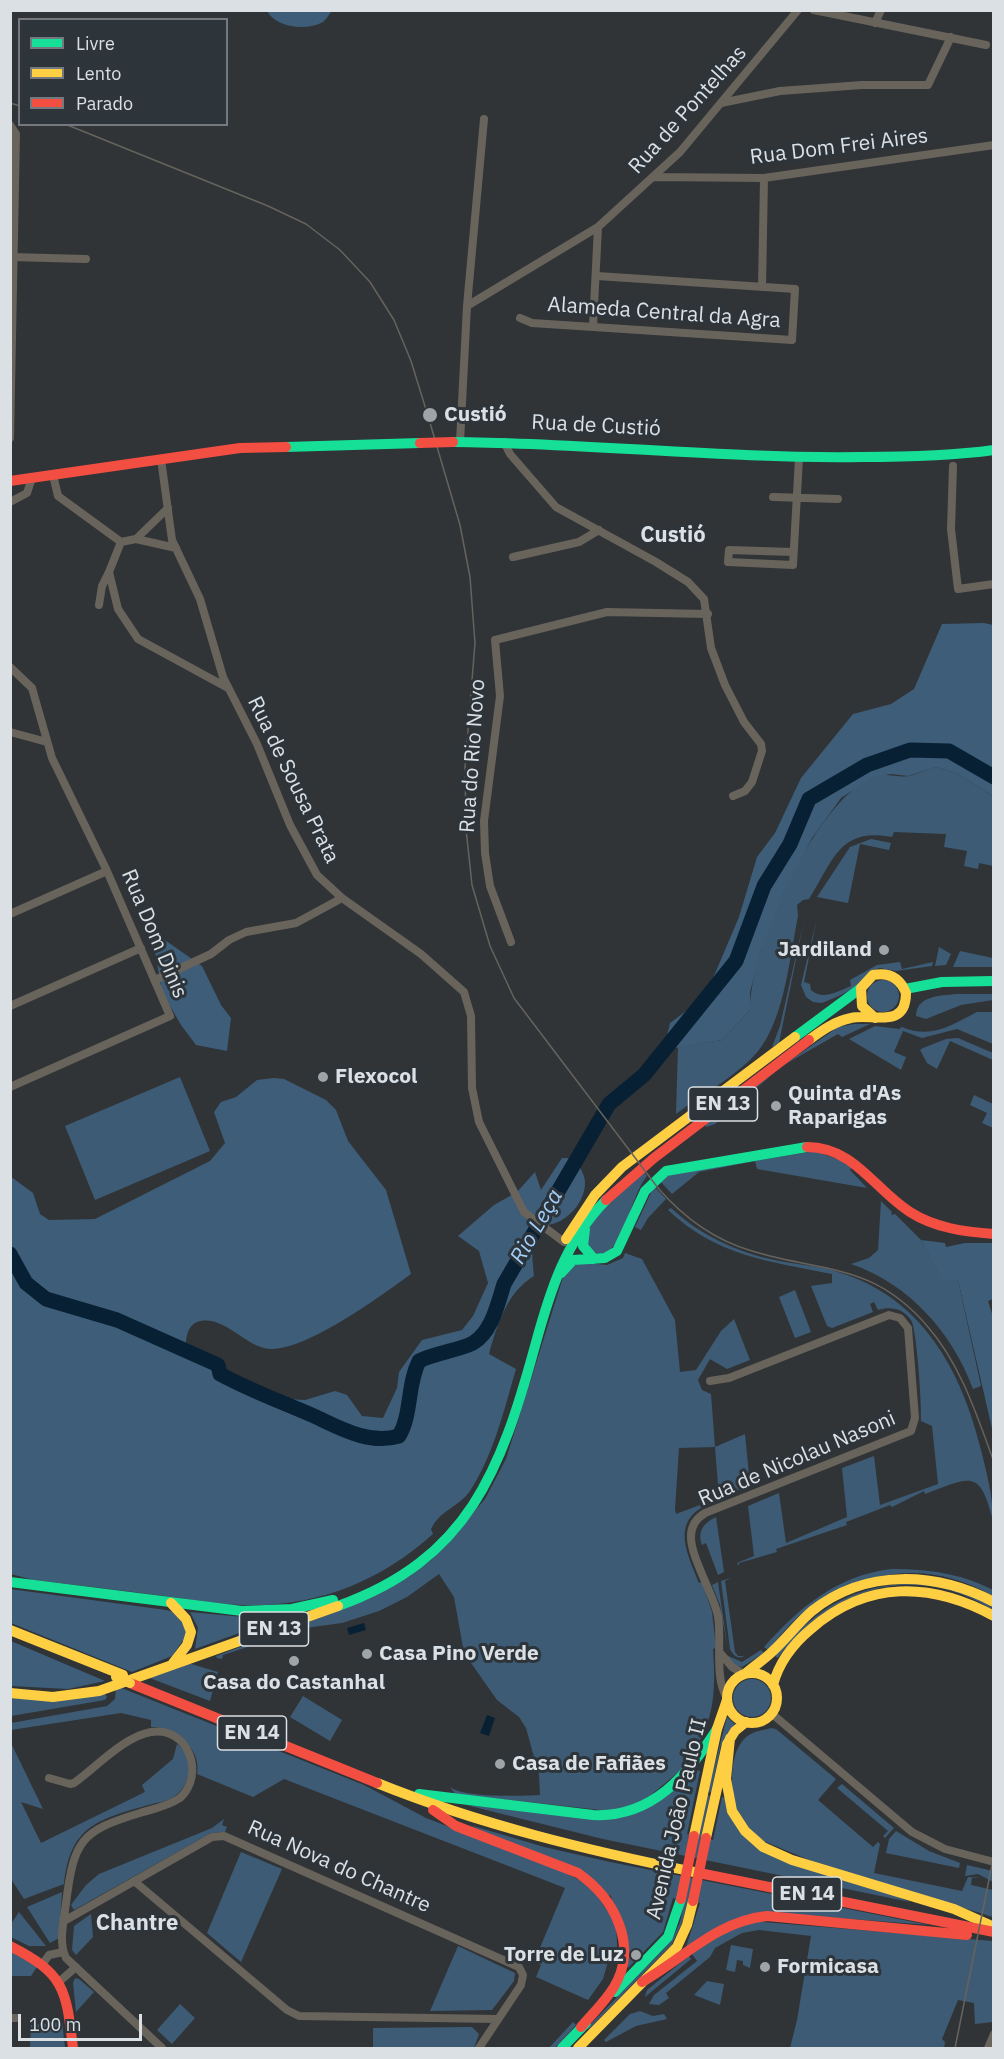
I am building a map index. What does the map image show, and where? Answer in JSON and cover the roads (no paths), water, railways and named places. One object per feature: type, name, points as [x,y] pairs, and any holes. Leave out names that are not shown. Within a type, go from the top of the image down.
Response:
[{"type":"main road","name":"Rua de Custió","points":[[10,481],[264,447],[504,442],[580,444],[799,458],[961,455],[993,450]]},
{"type":"main road","name":"EN 13","points":[[10,1582],[171,1603],[256,1611],[307,1607],[372,1585],[399,1569],[428,1548],[465,1509],[491,1464],[507,1422],[547,1281],[564,1242],[595,1195],[622,1167],[861,988],[870,977],[884,973],[897,978],[905,989],[905,1001],[900,1011],[889,1018],[848,1018],[817,1034],[628,1178],[588,1221],[569,1248],[554,1284],[501,1461],[474,1508],[440,1546],[410,1571],[366,1595],[110,1687],[74,1696],[42,1697],[10,1693]]},
{"type":"main road","points":[[905,989],[949,981],[993,981]]},
{"type":"main road","points":[[861,988],[862,1006],[875,1018]]},
{"type":"main road","points":[[554,1284],[570,1261],[608,1258],[620,1249],[641,1194],[660,1175],[682,1167],[808,1147],[828,1148],[846,1155],[896,1202],[930,1222],[966,1233],[993,1234]]},
{"type":"main road","points":[[588,1221],[580,1240],[582,1246],[594,1259]]},
{"type":"main road","points":[[745,1674],[759,1674],[773,1685],[777,1699],[771,1713],[758,1722],[746,1722],[733,1714],[727,1699],[733,1682],[764,1660],[819,1606],[863,1585],[894,1579],[927,1579],[960,1586],[993,1602]]},
{"type":"main road","points":[[773,1685],[781,1663],[808,1630],[835,1610],[861,1598],[893,1591],[930,1591],[963,1599],[993,1616]]},
{"type":"main road","points":[[171,1603],[188,1618],[192,1635],[190,1644],[173,1664]]},
{"type":"main road","name":"EN 14","points":[[10,1630],[416,1797],[505,1828],[611,1855],[993,1934]]},
{"type":"main road","name":"EN 14","points":[[10,1635],[126,1679]]},
{"type":"main road","name":"Avenida João Paulo II","points":[[562,2049],[668,1937],[681,1899],[717,1728],[727,1699]]},
{"type":"main road","name":"Avenida João Paulo II","points":[[578,2049],[676,1947],[687,1925],[693,1901],[723,1758],[730,1738],[746,1722]]},
{"type":"main road","points":[[416,1797],[578,1813],[614,1815],[628,1813],[656,1798],[680,1778],[702,1754],[717,1728]]},
{"type":"main road","points":[[730,1738],[726,1779],[732,1811],[745,1831],[763,1848],[792,1860],[954,1909],[993,1927]]},
{"type":"main road","points":[[416,1797],[456,1826],[578,1873],[594,1884],[609,1900],[622,1932],[621,1970],[612,1990],[581,2027]]},
{"type":"main road","name":"EN 14","points":[[416,1797],[585,1844],[993,1927]]},
{"type":"main road","points":[[642,1982],[674,1963],[718,1929],[749,1917],[767,1916],[993,1934]]},
{"type":"main road","points":[[10,1946],[44,1962],[60,1981],[67,2002],[73,2049]]},
{"type":"street","name":"Rua de Pontelhas","points":[[467,306],[598,227],[680,152],[798,10]]},
{"type":"street","points":[[813,10],[986,45]]},
{"type":"street","points":[[875,22],[881,10]]},
{"type":"street","points":[[721,103],[780,91],[862,85],[928,85],[951,37]]},
{"type":"street","points":[[456,442],[484,119]]},
{"type":"street","points":[[10,125],[16,134],[10,438]]},
{"type":"street","name":"Rua Dom Frei Aires","points":[[653,177],[764,178],[993,145]]},
{"type":"street","points":[[597,276],[762,287],[764,178]]},
{"type":"street","points":[[593,326],[598,227]]},
{"type":"street","points":[[12,258],[86,259]]},
{"type":"street","name":"Alameda Central da Agra","points":[[520,318],[532,322],[792,340],[795,290],[762,287]]},
{"type":"street","points":[[504,442],[510,454],[555,507],[688,582],[705,599],[711,648],[718,667],[762,751],[752,782],[745,790],[733,796]]},
{"type":"street","points":[[793,552],[729,550],[728,562],[793,565],[799,458]]},
{"type":"street","name":"Rua de Sousa Prata","points":[[161,459],[176,548],[200,599],[229,688],[257,744],[290,825],[317,875],[342,897],[421,954],[464,993],[471,1016],[472,1088],[479,1122],[520,1205],[531,1219],[564,1242]]},
{"type":"street","points":[[953,466],[951,530],[958,590],[993,584]]},
{"type":"street","points":[[53,475],[58,496],[121,542]]},
{"type":"street","points":[[10,502],[27,493],[32,478]]},
{"type":"street","points":[[773,497],[838,499]]},
{"type":"street","points":[[121,542],[136,538],[168,508]]},
{"type":"street","points":[[513,557],[579,542],[598,530]]},
{"type":"street","points":[[136,538],[176,548]]},
{"type":"street","points":[[99,605],[102,586],[121,542]]},
{"type":"street","points":[[109,572],[118,609],[138,639],[229,688]]},
{"type":"street","name":"Rua do Rio Novo","points":[[511,942],[490,886],[486,853],[485,810],[500,696],[495,640],[608,612],[708,614]]},
{"type":"street","name":"Rua Dom Dinis","points":[[10,667],[32,688],[52,758],[107,871],[170,1016],[10,1087]]},
{"type":"street","points":[[10,732],[47,742]]},
{"type":"street","points":[[10,914],[107,871]]},
{"type":"street","points":[[155,980],[211,954],[229,940],[246,932],[296,922],[342,897]]},
{"type":"street","points":[[10,1006],[141,948]]},
{"type":"street","name":"Rua de Nicolau Nasoni","points":[[710,1381],[729,1378],[889,1315],[900,1318],[908,1328],[915,1418],[911,1431],[705,1513],[693,1524],[692,1543],[715,1604],[721,1654],[720,1684],[727,1699]]},
{"type":"street","points":[[721,1654],[732,1667],[745,1674]]},
{"type":"street","points":[[771,1713],[912,1832],[951,1852],[993,1862]]},
{"type":"street","points":[[49,1778],[70,1785],[132,1739],[152,1732],[162,1732],[179,1740],[187,1749],[194,1766],[188,1789],[180,1798],[103,1825],[82,1842],[70,1867],[64,1921],[63,1952],[162,2049]]},
{"type":"street","name":"Rua Nova do Chantre","points":[[64,1921],[212,1837],[224,1836],[518,1966],[523,1973],[523,1982],[479,2049]]},
{"type":"street","points":[[134,1881],[287,2010],[299,2016],[497,2019]]},
{"type":"street","points":[[44,1962],[49,1955],[63,1952]]},
{"type":"street","points":[[60,1981],[76,1967]]},
{"type":"street","points":[[988,2049],[993,2034]]},
{"type":"waterway","name":"Rio Leça","points":[[10,1254],[26,1283],[46,1299],[117,1320],[218,1365],[220,1374],[243,1386],[344,1430],[366,1437],[399,1436],[406,1418],[415,1370],[419,1361],[473,1343],[485,1332],[490,1325],[504,1284],[609,1104],[644,1075],[736,961],[764,886],[790,844],[809,799],[867,765],[910,750],[949,751],[994,777]]},
{"type":"tram line","points":[[10,103],[18,105]]},
{"type":"tram line","points":[[70,126],[268,206],[306,224],[340,250],[370,282],[394,320],[411,361],[460,525],[470,577],[475,643],[465,768],[466,829],[472,885],[490,946],[514,998],[658,1188],[689,1218],[725,1241],[752,1251],[867,1280],[908,1306],[940,1342],[959,1374],[994,1462]]},
{"type":"tram line","points":[[955,2048],[994,1855]]},
{"type":"place","name":"Custió","points":[[430,415]]},
{"type":"place","name":"Jardiland","points":[[884,950]]},
{"type":"place","name":"Flexocol","points":[[323,1077]]},
{"type":"place","name":"Quinta d'As Raparigas","points":[[776,1106]]},
{"type":"place","name":"Casa Pino Verde","points":[[367,1654]]},
{"type":"place","name":"Casa do Castanhal","points":[[294,1661]]},
{"type":"place","name":"Casa de Fafiães","points":[[500,1764]]},
{"type":"place","name":"Torre de Luz","points":[[636,1955]]},
{"type":"place","name":"Formicasa","points":[[765,1967]]},
{"type":"district","name":"Custió","points":[[673,536]]},
{"type":"district","name":"Chantre","points":[[137,1924]]}]
